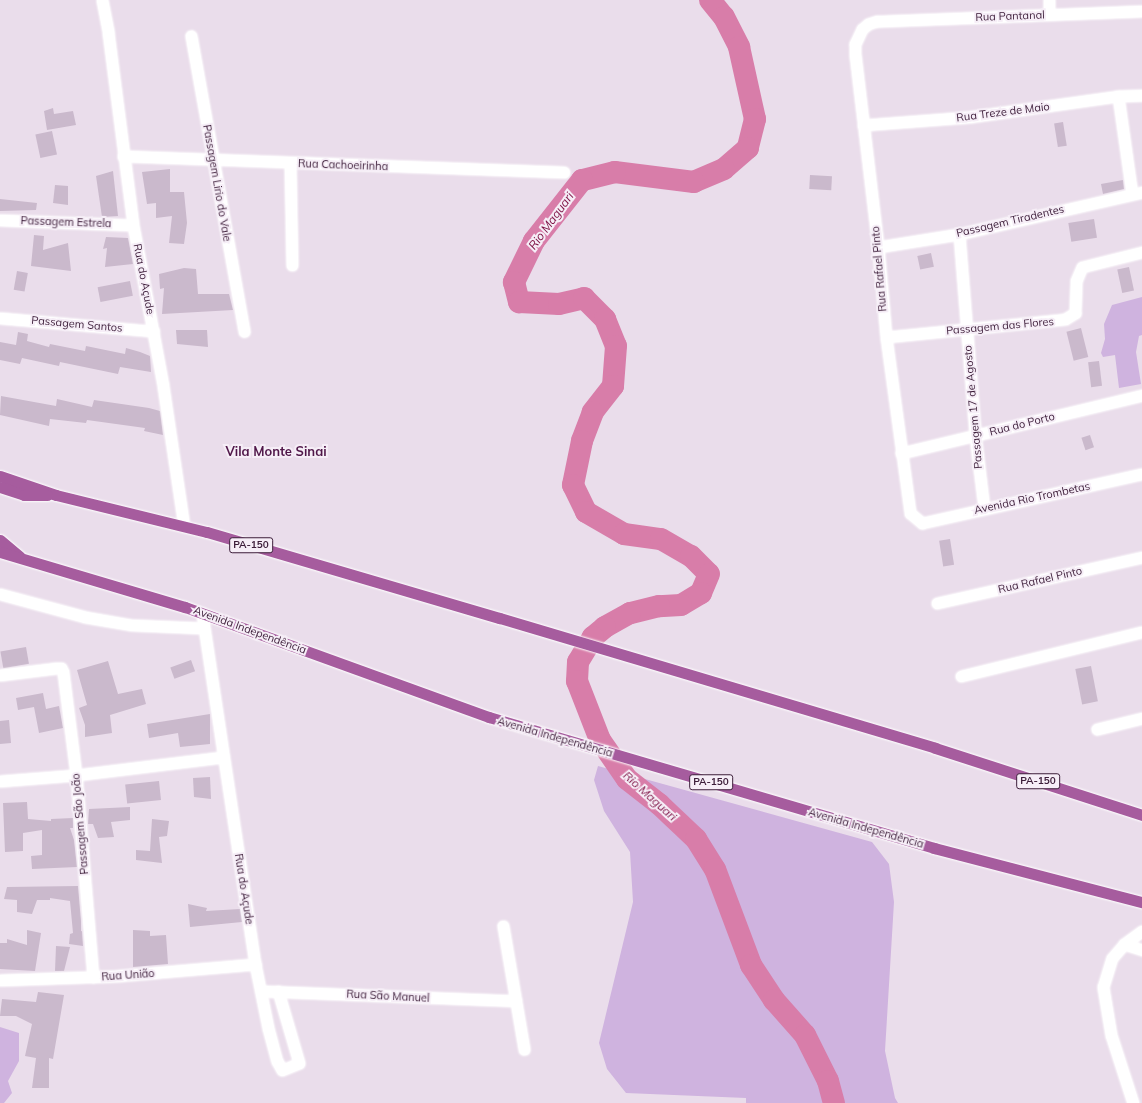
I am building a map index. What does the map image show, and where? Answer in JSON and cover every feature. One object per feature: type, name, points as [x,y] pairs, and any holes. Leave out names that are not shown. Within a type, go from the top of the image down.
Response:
[{"type":"main road","name":"PA-150","points":[[0,476],[56,495],[184,526],[500,618],[935,748],[1142,814]]},
{"type":"main road","points":[[0,487],[24,495],[56,495]]},
{"type":"main road","points":[[0,540],[23,560]]},
{"type":"main road","name":"Avenida Independência","points":[[0,552],[202,613],[489,717],[934,848],[1142,902]]},
{"type":"street","name":"Rua do Açude","points":[[102,0],[108,32],[133,225],[153,331],[184,526]]},
{"type":"street","points":[[1049,0],[1049,14]]},
{"type":"street","name":"Rua Pantanal","points":[[877,21],[1142,12]]},
{"type":"street","name":"Rua Rafael Pinto","points":[[877,21],[868,24],[862,29],[855,44],[878,247],[886,338],[901,453],[910,513],[922,523]]},
{"type":"street","name":"Passagem Lirio do Vale","points":[[191,36],[244,331]]},
{"type":"street","name":"Rua Treze de Maio","points":[[863,125],[969,117],[1118,96],[1142,95]]},
{"type":"street","points":[[1118,96],[1137,193]]},
{"type":"street","name":"Rua Cachoeirinha","points":[[123,156],[564,172]]},
{"type":"street","points":[[290,163],[292,265]]},
{"type":"street","name":"Passagem Tiradentes","points":[[878,247],[959,234],[1137,193]]},
{"type":"street","name":"Passagem Estrela","points":[[0,220],[133,225]]},
{"type":"street","name":"Passagem 17 de Agosto","points":[[959,234],[975,435],[984,508]]},
{"type":"street","name":"Passagem das Flores","points":[[886,338],[1064,319],[1075,313],[1076,281],[1082,267],[1142,252]]},
{"type":"street","name":"Passagem Santos","points":[[0,318],[153,331]]},
{"type":"street","name":"Rua do Porto","points":[[901,453],[1142,395]]},
{"type":"street","name":"Avenida Rio Trombetas","points":[[922,523],[1142,474]]},
{"type":"street","name":"Rua Rafael Pinto","points":[[937,603],[1142,557]]},
{"type":"street","points":[[0,594],[85,616],[132,624],[203,628]]},
{"type":"street","name":"Rua do Açude","points":[[202,613],[203,628],[216,699],[223,757],[255,964],[272,1046],[282,1070],[299,1063],[288,1020],[278,991]]},
{"type":"street","points":[[960,676],[1142,632]]},
{"type":"street","name":"Passagem São João","points":[[0,676],[57,668],[61,668],[64,672],[76,775],[93,977]]},
{"type":"street","points":[[1097,729],[1142,718]]},
{"type":"street","points":[[0,781],[76,775],[223,757]]},
{"type":"street","points":[[502,926],[524,1049]]},
{"type":"street","points":[[1133,1103],[1111,1035],[1103,987],[1112,958],[1124,944],[1142,931]]},
{"type":"street","points":[[1124,944],[1142,950]]},
{"type":"street","name":"Rua União","points":[[0,980],[93,977],[255,964]]},
{"type":"street","name":"Rua São Manuel","points":[[261,991],[516,1001]]},
{"type":"shaded area","points":[[1142,297],[1142,335],[1139,336],[1136,352],[1141,384],[1119,388],[1115,355],[1103,357],[1101,353],[1105,339],[1104,324],[1112,305]]},
{"type":"shaded area","points":[[598,766],[872,842],[889,864],[894,902],[885,1051],[895,1098],[898,1103],[746,1103],[746,1098],[626,1093],[607,1069],[599,1043],[633,902],[630,852],[604,811],[594,780]]},
{"type":"shaded area","points":[[0,1027],[19,1033],[19,1061],[8,1081],[12,1093],[4,1103],[0,1103]]},
{"type":"building","points":[[53,108],[54,114],[73,111],[76,125],[47,130],[44,111]]},
{"type":"building","points":[[1063,122],[1067,146],[1058,147],[1054,123]]},
{"type":"building","points":[[52,131],[57,154],[40,158],[35,135]]},
{"type":"building","points":[[170,169],[170,192],[184,192],[187,223],[184,244],[169,243],[172,216],[156,218],[156,203],[147,204],[142,172]]},
{"type":"building","points":[[113,171],[118,216],[102,217],[96,176]]},
{"type":"building","points":[[810,175],[832,176],[831,190],[809,189]]},
{"type":"building","points":[[1123,180],[1124,189],[1103,194],[1101,184]]},
{"type":"building","points":[[55,185],[68,186],[68,205],[53,203]]},
{"type":"building","points":[[0,199],[37,203],[36,210],[0,211]]},
{"type":"building","points":[[1094,219],[1097,238],[1071,242],[1068,223]]},
{"type":"building","points":[[34,235],[44,236],[43,250],[68,243],[71,271],[31,266]]},
{"type":"building","points":[[106,237],[128,238],[133,264],[105,267],[107,248],[103,249]]},
{"type":"building","points":[[931,253],[934,267],[920,270],[917,256]]},
{"type":"building","points":[[1129,267],[1134,290],[1122,293],[1117,269]]},
{"type":"building","points":[[184,268],[196,269],[198,294],[229,294],[233,310],[162,314],[164,288],[160,289],[159,274]]},
{"type":"building","points":[[17,271],[28,273],[25,292],[14,290]]},
{"type":"building","points":[[130,281],[133,296],[100,302],[98,287]]},
{"type":"building","points":[[1081,328],[1088,357],[1074,361],[1066,332]]},
{"type":"building","points":[[176,330],[207,330],[208,347],[177,344]]},
{"type":"building","points":[[18,332],[28,334],[27,341],[49,347],[50,344],[85,351],[86,346],[125,354],[126,348],[140,352],[150,356],[151,372],[120,367],[118,374],[60,362],[59,366],[22,358],[20,364],[0,360],[0,342],[16,345]]},
{"type":"building","points":[[1099,361],[1102,386],[1091,387],[1088,362]]},
{"type":"building","points":[[1,396],[56,406],[57,399],[92,407],[94,400],[149,408],[160,411],[163,435],[144,431],[145,428],[87,420],[86,423],[50,419],[49,426],[0,415]]},
{"type":"building","points":[[1090,435],[1094,447],[1085,450],[1081,438]]},
{"type":"building","points":[[950,539],[954,565],[943,566],[939,541]]},
{"type":"building","points":[[26,647],[29,664],[3,668],[0,652]]},
{"type":"building","points":[[191,660],[195,671],[174,679],[170,668]]},
{"type":"building","points":[[108,661],[118,694],[142,689],[146,704],[110,715],[112,733],[85,737],[85,725],[79,708],[87,705],[77,670]]},
{"type":"building","points":[[1091,666],[1098,701],[1082,704],[1075,669]]},
{"type":"building","points":[[43,693],[46,709],[59,706],[63,728],[39,733],[34,707],[18,710],[16,698]]},
{"type":"building","points":[[210,714],[210,744],[180,747],[178,733],[149,738],[147,724]]},
{"type":"building","points":[[9,720],[11,743],[0,744],[0,721]]},
{"type":"building","points":[[210,777],[211,799],[194,797],[193,778]]},
{"type":"building","points":[[159,781],[161,800],[127,803],[125,785]]},
{"type":"building","points":[[27,802],[28,819],[51,821],[51,819],[73,818],[73,828],[70,828],[74,840],[77,867],[32,869],[31,856],[42,855],[42,830],[23,833],[23,851],[5,852],[3,803]]},
{"type":"building","points":[[130,807],[130,820],[111,822],[114,837],[98,838],[93,824],[88,824],[89,809]]},
{"type":"building","points":[[152,819],[169,821],[167,836],[159,837],[162,863],[136,860],[136,850],[150,851]]},
{"type":"building","points":[[78,886],[83,946],[69,944],[70,934],[73,933],[70,901],[50,898],[50,900],[37,900],[32,914],[17,912],[17,900],[4,899],[7,887]]},
{"type":"building","points":[[188,904],[207,908],[206,911],[240,909],[242,922],[190,927]]},
{"type":"building","points":[[27,930],[41,933],[35,971],[0,969],[0,943],[7,943],[7,939],[27,945]]},
{"type":"building","points":[[133,930],[150,931],[150,936],[166,935],[168,964],[133,967]]},
{"type":"building","points":[[56,946],[70,947],[64,971],[55,971]]},
{"type":"building","points":[[38,992],[64,995],[53,1059],[49,1058],[49,1088],[32,1088],[36,1058],[25,1056],[32,1024],[16,1016],[0,1016],[2,999],[36,1002]]},
{"type":"waterway","name":"Rio Maguari","points":[[710,0],[724,17],[739,47],[755,119],[748,148],[724,169],[694,182],[615,172],[582,180],[534,241],[514,282],[519,302],[559,304],[584,298],[605,319],[616,346],[613,386],[593,412],[582,441],[573,485],[586,512],[624,534],[661,539],[691,556],[709,574],[701,593],[681,605],[659,606],[630,613],[605,627],[593,637],[578,662],[577,681],[600,740],[627,779],[659,804],[696,839],[715,869],[751,965],[774,1000],[805,1035],[828,1081],[834,1103]]},
{"type":"district","name":"Vila Monte Sinai","points":[[276,451]]}]
